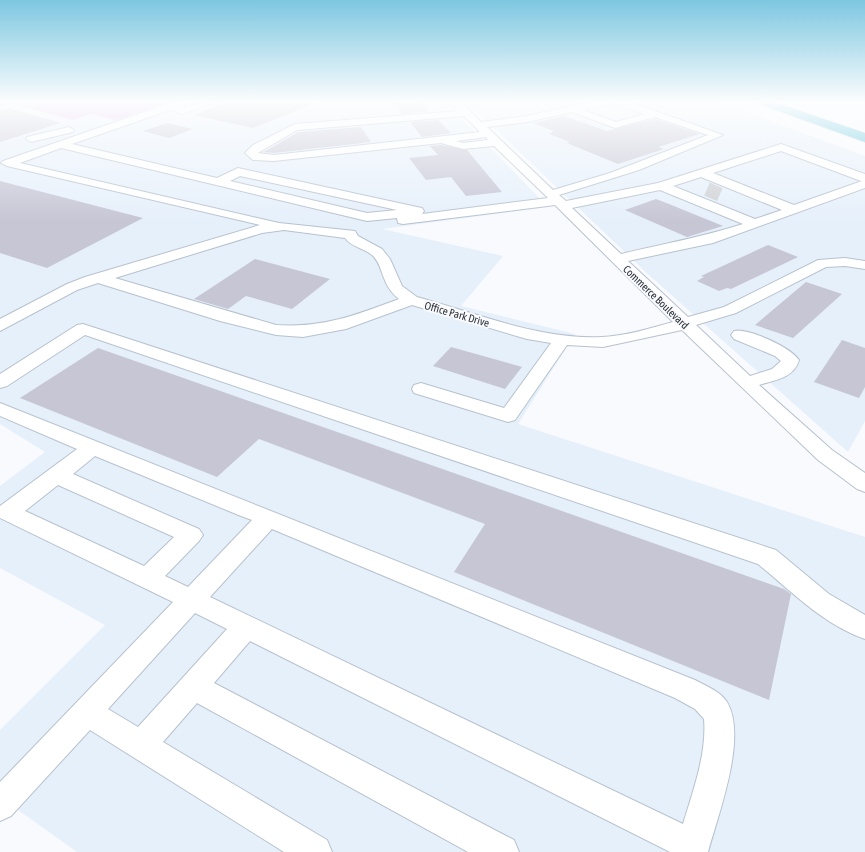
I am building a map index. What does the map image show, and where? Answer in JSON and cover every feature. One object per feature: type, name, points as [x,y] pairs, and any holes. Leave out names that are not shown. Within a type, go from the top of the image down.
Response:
[{"type":"street","points":[[73,141],[7,163],[284,226],[350,234],[362,226],[661,186],[781,147],[865,178]]},
{"type":"street","points":[[269,141],[257,147],[251,153],[257,158],[274,158],[430,141]]},
{"type":"street","points":[[390,141],[395,144]]},
{"type":"street","name":"Commerce Boulevard","points":[[495,141],[746,383],[825,455],[865,484]]},
{"type":"street","points":[[556,200],[588,184],[703,141]]},
{"type":"street","points":[[61,145],[218,182],[373,218],[417,211],[238,172],[218,182]]},
{"type":"street","points":[[702,173],[794,210]]},
{"type":"street","points":[[682,179],[698,186]]},
{"type":"street","points":[[617,259],[665,247],[708,240],[865,184]]},
{"type":"street","points":[[661,186],[755,224]]},
{"type":"street","points":[[757,210],[774,217]]},
{"type":"street","points":[[0,326],[72,287],[260,229],[284,226]]},
{"type":"street","name":"Office Park Drive","points":[[350,234],[353,239],[377,252],[383,259],[395,288],[411,300],[524,332],[562,340],[603,342],[660,331],[730,310],[823,263],[845,262],[865,265]]},
{"type":"street","points":[[98,278],[234,319],[276,330],[303,332],[346,324],[411,300]]},
{"type":"street","points":[[0,382],[83,329],[767,557],[820,601],[865,628]]},
{"type":"street","points":[[740,335],[781,352],[790,360],[788,367],[778,373],[746,383]]},
{"type":"street","points":[[421,389],[508,416],[562,340]]},
{"type":"street","points":[[0,409],[398,572],[454,597],[685,689],[710,702],[720,718],[717,753],[692,849],[246,626],[8,512],[92,448]]},
{"type":"street","points":[[56,475],[191,535],[147,578]]},
{"type":"street","points":[[0,805],[267,519]]},
{"type":"street","points":[[141,745],[246,626]]},
{"type":"street","points":[[194,687],[502,852]]},
{"type":"street","points":[[87,712],[315,852]]},
{"type":"shaded area","points":[[0,141],[484,141],[548,207],[382,229],[503,256],[461,306],[575,334],[518,424],[865,537],[865,852],[77,852],[0,797],[0,730],[105,625],[0,568],[0,486],[45,452],[0,424]]},
{"type":"shaded area","points":[[508,141],[824,141],[865,156],[865,421],[848,452],[650,276]]},
{"type":"building","points":[[283,141],[371,142],[274,153],[264,152]]},
{"type":"building","points":[[567,141],[678,141],[658,147],[664,149],[618,164],[567,143],[570,142]]},
{"type":"building","points":[[441,145],[467,150],[502,192],[466,196],[451,177],[426,180],[409,158],[438,155],[430,146]]},
{"type":"building","points":[[0,181],[143,218],[47,268],[0,253]]},
{"type":"building","points":[[656,199],[723,226],[687,237],[625,210]]},
{"type":"building","points":[[768,245],[798,257],[731,289],[727,288],[719,291],[697,281],[704,277],[701,276]]},
{"type":"building","points":[[255,259],[330,279],[292,309],[246,296],[228,309],[194,299]]},
{"type":"building","points":[[806,282],[842,294],[793,338],[755,325]]},
{"type":"building","points":[[842,340],[865,348],[865,387],[859,398],[814,382]]},
{"type":"building","points":[[451,347],[522,367],[505,389],[433,366]]},
{"type":"building","points":[[98,348],[784,589],[791,594],[769,700],[454,572],[485,524],[259,439],[217,477],[20,398]]},
{"type":"tunnel","points":[[707,189],[723,196]]}]
